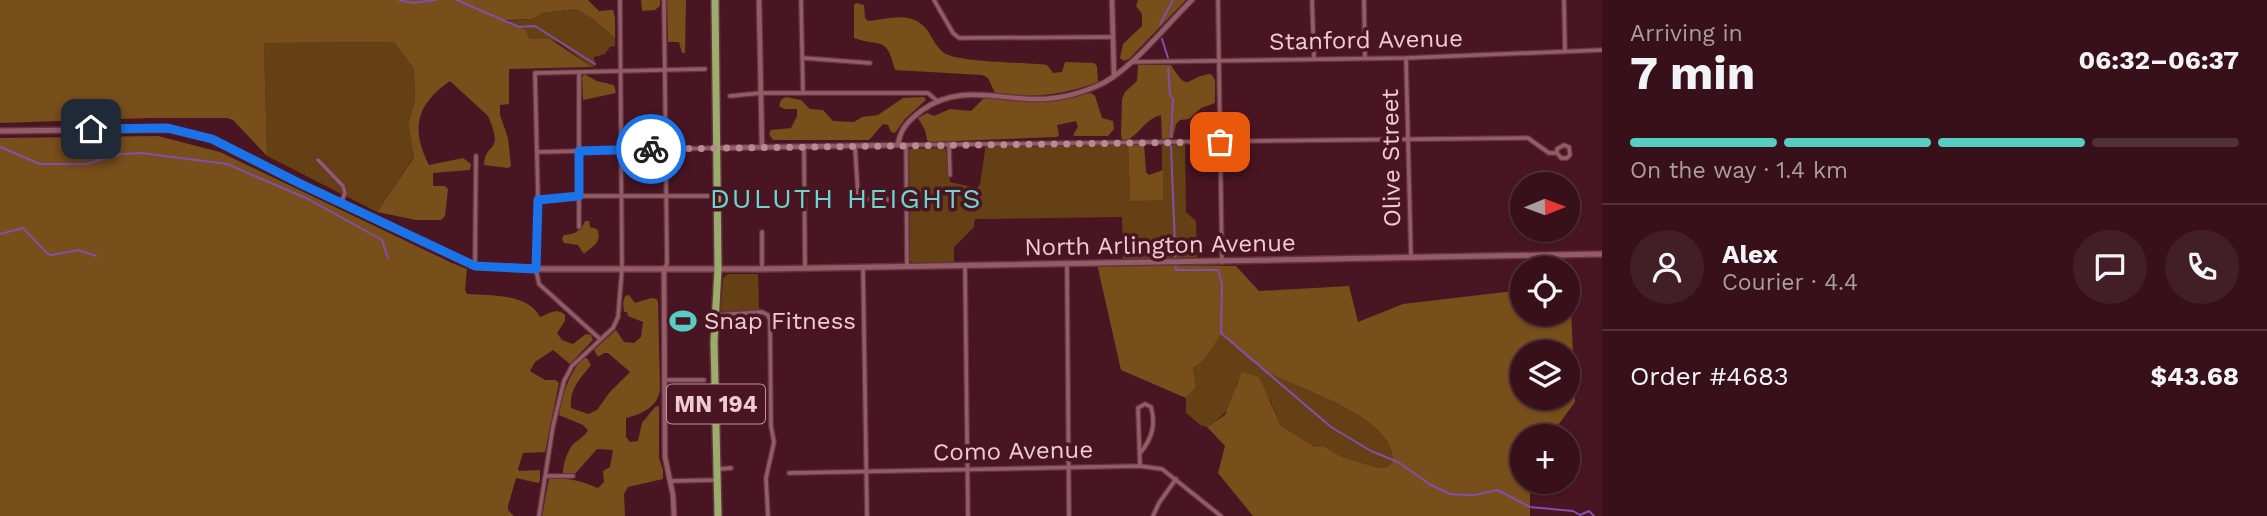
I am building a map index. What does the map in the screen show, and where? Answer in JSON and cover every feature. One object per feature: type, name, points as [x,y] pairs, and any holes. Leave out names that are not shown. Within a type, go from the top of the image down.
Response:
[{"type":"highway","name":"MN 194","points":[[715,0],[718,516]]},
{"type":"main road","points":[[0,131],[168,128],[212,139],[475,266]]},
{"type":"main road","name":"North Arlington Avenue","points":[[475,266],[536,269],[762,269],[1602,254]]},
{"type":"street","points":[[539,516],[553,426],[564,381],[572,366],[613,328],[618,317],[622,269],[620,0]]},
{"type":"street","points":[[664,0],[667,264],[664,269],[665,457],[673,495],[674,516]]},
{"type":"street","points":[[759,0],[762,147]]},
{"type":"street","points":[[801,0],[803,93]]},
{"type":"street","points":[[934,0],[953,33],[959,38],[1112,37]]},
{"type":"street","points":[[1112,0],[1114,76]]},
{"type":"street","points":[[898,145],[905,125],[936,100],[960,95],[1055,99],[1098,86],[1131,62],[1192,0]]},
{"type":"street","points":[[1218,0],[1222,261]]},
{"type":"street","points":[[1312,0],[1314,58]]},
{"type":"street","points":[[1364,0],[1365,58]]},
{"type":"street","points":[[1564,0],[1565,51]]},
{"type":"street","name":"Stanford Avenue","points":[[1131,62],[1406,58],[1602,50]]},
{"type":"street","points":[[803,58],[870,63]]},
{"type":"street","name":"Olive Street","points":[[1406,58],[1410,258]]},
{"type":"street","points":[[600,339],[539,284],[536,269],[538,200],[535,73],[705,69]]},
{"type":"street","points":[[579,73],[579,227]]},
{"type":"street","points":[[730,96],[761,93],[928,93],[936,100]]},
{"type":"street","points":[[536,152],[804,146],[1528,138],[1549,153],[1557,153]]},
{"type":"street","points":[[949,144],[950,175]]},
{"type":"street","points":[[906,145],[907,267]]},
{"type":"street","points":[[804,146],[805,268]]},
{"type":"street","points":[[855,146],[856,190],[861,199],[906,200]]},
{"type":"street","points":[[475,266],[476,156]]},
{"type":"street","points":[[318,160],[343,186],[345,193],[341,203]]},
{"type":"street","points":[[538,200],[579,196],[717,196]]},
{"type":"street","points":[[762,232],[762,269]]},
{"type":"street","points":[[1067,265],[1069,516]]},
{"type":"street","points":[[965,266],[968,516]]},
{"type":"street","points":[[863,267],[867,516]]},
{"type":"street","points":[[715,315],[762,312],[768,314],[770,321],[771,426],[774,442],[766,478],[768,516]]},
{"type":"street","points":[[664,380],[704,380]]},
{"type":"street","points":[[1140,466],[1138,408],[1145,404],[1153,410],[1154,428],[1150,440],[1141,452]]},
{"type":"street","name":"Como Avenue","points":[[789,473],[1140,466],[1162,469],[1221,516]]},
{"type":"street","points":[[717,469],[731,468]]},
{"type":"street","points":[[546,476],[573,476]]},
{"type":"street","points":[[1153,516],[1176,479]]},
{"type":"street","points":[[670,481],[717,480]]},
{"type":"shaded area","points":[[0,0],[588,0],[599,11],[613,10],[615,38],[593,19],[576,9],[543,13],[532,19],[505,20],[525,29],[530,39],[550,39],[592,67],[509,69],[509,104],[500,105],[500,115],[508,138],[511,166],[508,168],[484,165],[495,137],[488,116],[450,81],[439,90],[430,99],[420,118],[423,152],[429,165],[463,158],[471,164],[470,170],[433,173],[433,186],[445,186],[448,189],[445,216],[441,220],[416,220],[377,212],[414,157],[408,124],[415,101],[414,69],[394,42],[264,43],[267,156],[233,120],[227,118],[0,123]]},
{"type":"shaded area","points":[[641,0],[660,0],[660,6],[655,10],[642,11]]},
{"type":"shaded area","points":[[667,0],[686,0],[685,53],[682,53],[679,42],[668,42]]},
{"type":"shaded area","points":[[1138,0],[1186,0],[1124,61],[1120,58],[1123,44],[1142,26],[1142,14],[1136,6]]},
{"type":"shaded area","points":[[856,3],[864,5],[865,18],[868,21],[900,17],[915,20],[922,24],[944,53],[952,56],[1047,65],[1053,73],[1062,72],[1065,62],[1094,63],[1097,66],[1098,82],[1060,93],[1022,96],[995,93],[988,78],[982,75],[895,70],[885,47],[854,38]]},
{"type":"shaded area","points":[[576,9],[593,19],[615,38],[615,46],[610,47],[605,54],[594,57],[595,66],[592,67],[559,43],[550,39],[530,39],[525,29],[505,21],[532,19],[543,13]]},
{"type":"shaded area","points":[[394,42],[414,69],[415,101],[408,124],[414,156],[377,212],[267,156],[264,43]]},
{"type":"shaded area","points":[[1138,65],[1171,65],[1185,82],[1211,74],[1215,80],[1215,103],[1201,108],[1189,119],[1180,120],[1176,124],[1173,138],[1162,139],[1161,115],[1150,120],[1134,136],[1124,141],[1121,137],[1122,99],[1125,92],[1137,81]]},
{"type":"shaded area","points":[[584,74],[614,85],[616,93],[583,100]]},
{"type":"shaded area","points":[[1091,93],[1095,96],[1102,118],[1113,121],[1114,129],[1108,136],[1075,136],[1073,135],[1078,127],[1076,121],[1057,125],[1057,137],[930,142],[918,118],[927,113],[934,116],[950,109],[971,111],[984,98],[1044,102]]},
{"type":"shaded area","points":[[786,97],[801,100],[810,109],[823,110],[833,121],[854,122],[862,117],[878,115],[903,98],[924,97],[926,100],[905,119],[895,133],[891,132],[888,125],[883,124],[869,140],[773,140],[769,134],[771,130],[791,128],[797,116],[797,109],[784,109],[779,106],[781,100]]},
{"type":"shaded area","points":[[158,136],[220,152],[467,269],[467,294],[518,300],[534,309],[540,317],[553,312],[562,313],[565,315],[565,321],[557,333],[562,340],[573,344],[586,334],[591,335],[593,340],[570,364],[553,350],[535,362],[530,371],[545,380],[559,383],[545,452],[523,453],[518,469],[540,470],[540,481],[538,483],[516,478],[508,506],[514,516],[0,516],[0,138]]},
{"type":"shaded area","points":[[1162,142],[1185,142],[1186,212],[1196,221],[1197,259],[1123,260],[1122,217],[975,219],[974,227],[954,247],[954,263],[910,261],[909,149],[944,148],[950,182],[977,188],[980,184],[986,144],[1128,143],[1130,200],[1162,200]]},
{"type":"shaded area","points":[[1128,143],[1144,143],[1146,172],[1149,175],[1163,170],[1163,200],[1130,201]]},
{"type":"shaded area","points":[[585,221],[589,221],[590,227],[597,229],[599,238],[584,254],[578,245],[564,243],[562,239],[564,235],[580,229]]},
{"type":"shaded area","points":[[1097,264],[1236,266],[1259,291],[1349,286],[1358,322],[1403,304],[1510,291],[1510,326],[1572,326],[1572,340],[1510,340],[1510,410],[1569,410],[1559,424],[1510,424],[1510,494],[1530,494],[1530,516],[1253,516],[1218,473],[1225,446],[1207,427],[1225,415],[1242,372],[1259,377],[1281,426],[1315,447],[1324,446],[1340,456],[1386,468],[1393,462],[1389,445],[1378,430],[1361,417],[1262,369],[1221,334],[1204,360],[1193,368],[1196,387],[1186,398],[1121,370]]},
{"type":"shaded area","points":[[728,274],[758,274],[759,310],[722,312],[723,278]]},
{"type":"shaded area","points":[[629,295],[635,303],[651,298],[657,299],[658,302],[660,389],[653,405],[626,418],[626,437],[630,442],[638,441],[642,423],[655,407],[659,406],[659,458],[663,479],[628,487],[624,494],[625,516],[542,516],[549,479],[574,480],[598,488],[604,482],[603,471],[610,467],[613,450],[597,449],[574,475],[563,475],[569,450],[588,430],[583,425],[559,415],[567,385],[582,358],[587,358],[591,365],[574,390],[571,408],[588,414],[597,410],[630,372],[608,353],[598,357],[594,350],[616,330],[624,342],[634,343],[641,337],[643,322],[624,312],[625,296]]},
{"type":"shaded area","points":[[1221,333],[1262,369],[1361,417],[1378,430],[1389,445],[1393,462],[1386,468],[1375,467],[1340,456],[1324,446],[1315,447],[1281,426],[1270,400],[1237,382],[1231,403],[1220,418],[1207,427],[1200,425],[1186,413],[1186,398],[1196,387],[1193,368],[1204,360]]},
{"type":"waterway","points":[[399,0],[413,3],[436,0]]},
{"type":"waterway","points":[[457,0],[519,27],[535,26],[595,64]]},
{"type":"waterway","points":[[1160,24],[1173,0]]},
{"type":"waterway","points":[[1162,39],[1168,58]]},
{"type":"waterway","points":[[1168,68],[1170,95],[1173,99],[1171,137]]},
{"type":"waterway","points":[[1171,146],[1176,270],[1218,270],[1222,284],[1221,333],[1331,427],[1371,451],[1398,462],[1431,485],[1450,494],[1463,495],[1497,490],[1530,507],[1573,511],[1580,515],[1589,511],[1594,516]]},
{"type":"waterway","points":[[0,147],[40,164],[86,164],[122,154],[142,153],[227,164],[308,199],[382,240],[388,258]]},
{"type":"waterway","points":[[0,234],[23,228],[48,254],[78,250],[96,256]]},
{"type":"way so far","points":[[651,149],[1220,142]]},
{"type":"place","name":"Snap Fitness","points":[[683,321]]},
{"type":"district","name":"DULUTH HEIGHTS","points":[[846,198]]},
{"type":"route","points":[[91,129],[168,128],[212,139],[475,266],[536,269],[538,200],[579,196],[579,151],[651,149]]}]
